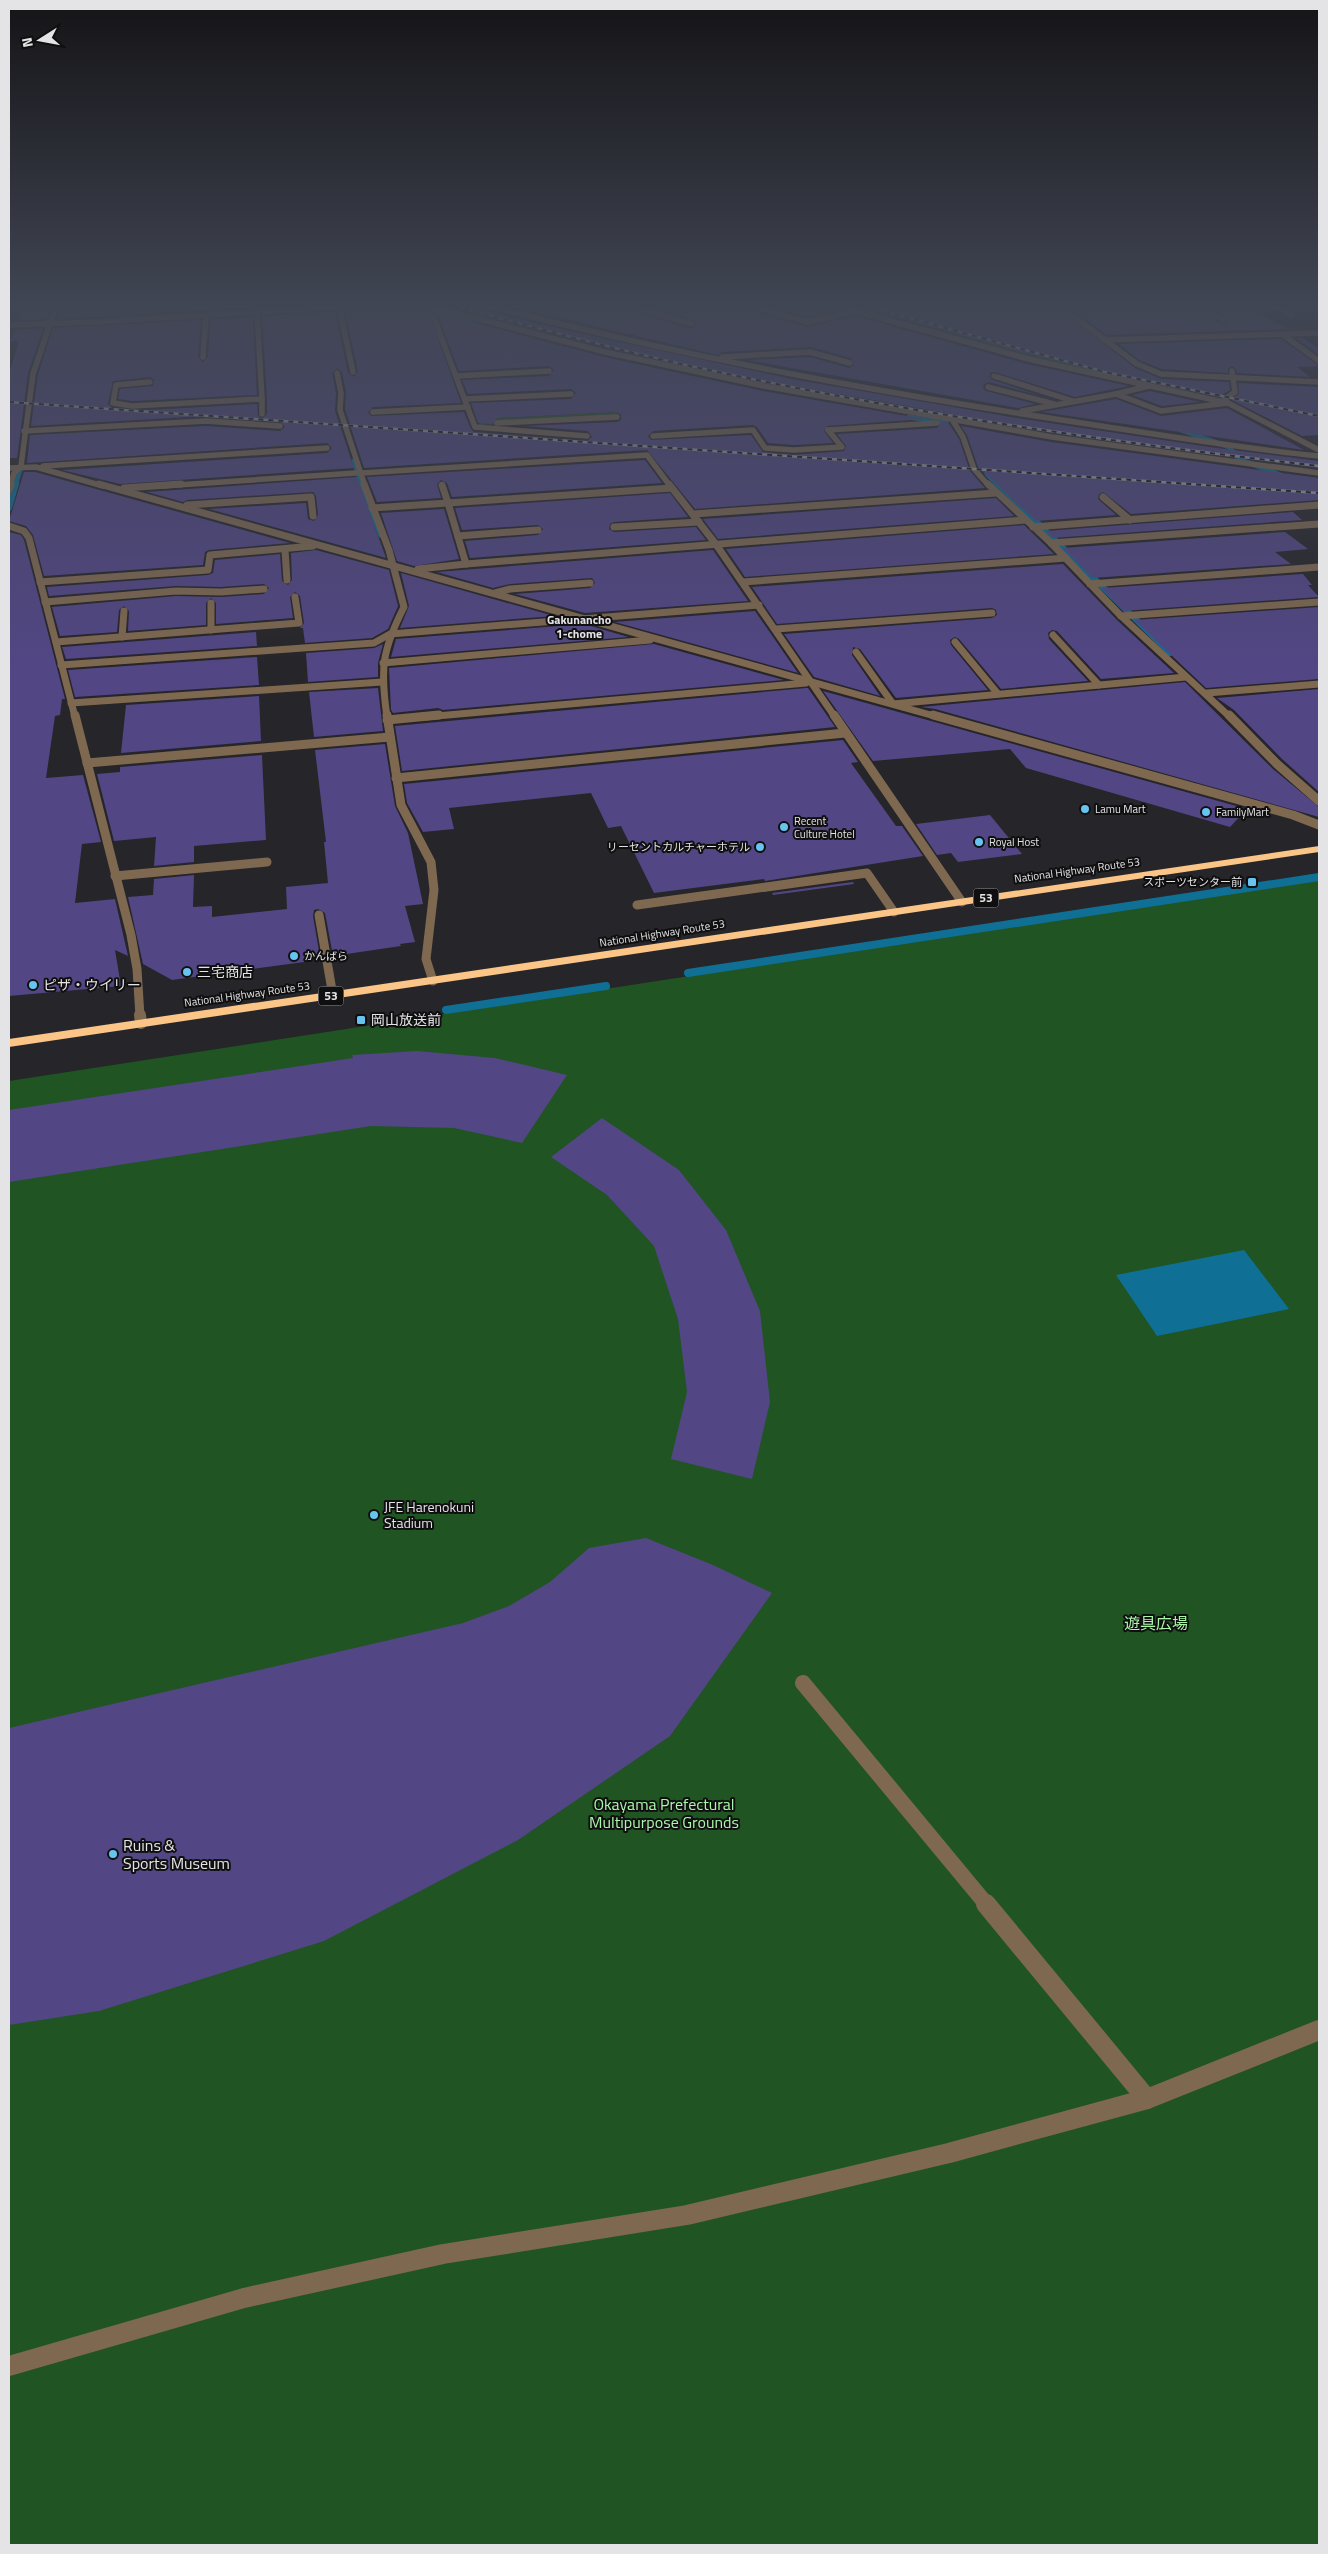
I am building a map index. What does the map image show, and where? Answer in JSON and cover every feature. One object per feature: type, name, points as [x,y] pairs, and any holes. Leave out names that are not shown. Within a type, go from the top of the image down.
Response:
[{"type":"highway","name":"National Highway Route 53","points":[[9,1042],[333,996],[1319,849]]},
{"type":"street","points":[[9,490],[14,473],[20,466],[25,425]]},
{"type":"street","points":[[24,431],[130,425]]},
{"type":"street","points":[[268,425],[280,426]]},
{"type":"street","points":[[345,425],[359,473],[394,568],[404,606],[390,634],[383,663],[382,682],[401,805],[431,862],[434,890],[426,959],[433,981]]},
{"type":"street","points":[[474,425],[475,427],[486,429],[587,436]]},
{"type":"street","points":[[653,436],[753,430],[765,448],[794,450],[842,447],[828,430],[903,425]]},
{"type":"street","points":[[954,425],[963,437],[974,469],[996,493],[1026,520],[1039,527],[1056,542],[1066,558],[1097,583],[1186,677],[1207,693],[1277,764],[1319,801]]},
{"type":"street","points":[[992,425],[1109,437],[1210,442],[1319,456]]},
{"type":"street","points":[[1059,425],[1244,464],[1319,473]]},
{"type":"street","points":[[1270,425],[1319,450]]},
{"type":"street","points":[[9,468],[327,448]]},
{"type":"street","points":[[114,488],[359,473],[437,471],[647,455],[694,514],[814,682],[846,733],[962,902]]},
{"type":"street","points":[[9,460],[20,466]]},
{"type":"street","points":[[36,467],[318,545],[394,568],[409,570],[495,593],[1292,815],[1319,825]]},
{"type":"street","points":[[442,485],[466,564]]},
{"type":"street","points":[[372,508],[672,488]]},
{"type":"street","points":[[694,514],[996,493]]},
{"type":"street","points":[[182,507],[188,505],[311,497],[313,516]]},
{"type":"street","points":[[1103,497],[1130,520]]},
{"type":"street","points":[[1039,527],[1319,505]]},
{"type":"street","points":[[409,570],[715,543],[1026,520]]},
{"type":"street","points":[[614,528],[699,522]]},
{"type":"street","points":[[1056,542],[1319,524]]},
{"type":"street","points":[[9,526],[24,531],[29,538],[115,876],[136,969],[141,1023]]},
{"type":"street","points":[[458,536],[538,530]]},
{"type":"street","points":[[40,582],[208,570],[210,555],[285,550],[318,545]]},
{"type":"street","points":[[285,550],[287,580]]},
{"type":"street","points":[[743,582],[1066,558]]},
{"type":"street","points":[[1097,583],[1319,567]]},
{"type":"street","points":[[495,593],[510,589],[590,583]]},
{"type":"street","points":[[45,602],[176,591],[221,592],[264,589]]},
{"type":"street","points":[[56,642],[299,623],[295,597]]},
{"type":"street","points":[[1127,615],[1319,602]]},
{"type":"street","points":[[211,603],[211,630]]},
{"type":"street","points":[[61,666],[374,643],[390,634],[759,605]]},
{"type":"street","points":[[122,637],[124,611]]},
{"type":"street","points":[[776,629],[992,613]]},
{"type":"street","points":[[1053,635],[1099,685]]},
{"type":"street","points":[[383,663],[658,639]]},
{"type":"street","points":[[955,642],[998,694]]},
{"type":"street","points":[[856,652],[892,704]]},
{"type":"street","points":[[892,704],[1186,677]]},
{"type":"street","points":[[71,703],[382,682]]},
{"type":"street","points":[[387,720],[814,682]]},
{"type":"street","points":[[1207,693],[1319,684]]},
{"type":"street","points":[[396,778],[846,733]]},
{"type":"street","points":[[87,763],[390,738]]},
{"type":"street","points":[[115,876],[267,862]]},
{"type":"street","points":[[638,905],[867,873],[894,912]]},
{"type":"street","points":[[319,915],[333,996]]},
{"type":"street","points":[[803,1683],[1147,2099]]},
{"type":"street","points":[[9,2366],[244,2298],[443,2254],[687,2215],[950,2154],[1147,2099],[1319,2030]]},
{"type":"green space","name":"Okayama Prefectural Multipurpose Grounds","points":[[1319,879],[1319,2545],[9,2545],[9,1081]]},
{"type":"water","points":[[1244,1250],[1289,1309],[1157,1336],[1116,1275]]},
{"type":"building","points":[[9,425],[21,425],[17,458],[9,458]]},
{"type":"building","points":[[283,425],[340,425],[354,468],[120,484],[62,470],[327,453],[332,448],[327,443],[27,463],[30,435],[206,426],[280,431],[285,427]]},
{"type":"building","points":[[350,425],[469,425],[474,432],[587,441],[592,437],[588,431],[525,426],[750,425],[653,431],[648,436],[651,440],[751,435],[763,452],[794,455],[844,451],[846,446],[837,434],[937,428],[939,425],[950,425],[959,439],[970,471],[985,488],[695,509],[647,450],[364,468]]},
{"type":"building","points":[[753,425],[838,425],[827,426],[824,431],[833,443],[794,445],[768,443],[757,427]]},
{"type":"building","points":[[1015,425],[1064,425],[1319,461],[1319,468]]},
{"type":"building","points":[[1133,425],[1259,425],[1304,450]]},
{"type":"building","points":[[1281,425],[1319,425],[1319,435],[1302,436]]},
{"type":"building","points":[[961,426],[1051,442],[1319,478],[1319,500],[1131,514],[1103,492],[1099,494],[1098,499],[1116,515],[1036,521],[978,467],[967,435]]},
{"type":"building","points":[[645,460],[662,483],[452,497],[447,483],[441,480],[437,484],[441,498],[377,502],[367,477]]},
{"type":"building","points":[[24,472],[35,472],[290,543],[209,550],[205,552],[203,565],[44,576],[33,535],[26,526],[9,521]]},
{"type":"building","points":[[357,477],[386,558],[209,509],[306,503],[308,519],[314,521],[318,515],[316,496],[313,492],[187,500],[183,502],[147,492]]},
{"type":"building","points":[[670,493],[688,517],[614,522],[610,524],[609,529],[614,532],[696,527],[706,540],[470,558],[465,541],[538,535],[543,529],[538,525],[462,530],[455,508]]},
{"type":"building","points":[[996,498],[1014,516],[718,539],[703,519]]},
{"type":"building","points":[[444,509],[459,559],[414,566],[397,561],[381,513]]},
{"type":"building","points":[[1293,512],[1302,520],[1053,538],[1046,531]]},
{"type":"building","points":[[1024,525],[1054,554],[745,577],[726,549]]},
{"type":"building","points":[[9,532],[21,535],[24,540],[65,699],[62,699],[60,715],[55,716],[46,778],[83,775],[101,842],[82,844],[75,903],[115,899],[128,956],[115,950],[121,986],[9,996]]},
{"type":"building","points":[[1285,532],[1308,549],[1275,552],[1291,564],[1092,578],[1063,548]]},
{"type":"building","points":[[316,550],[389,570],[398,606],[388,629],[372,638],[305,643],[303,628],[300,628],[304,623],[300,596],[295,592],[290,597],[293,618],[216,624],[216,603],[211,598],[206,603],[206,625],[128,631],[129,611],[124,606],[119,610],[117,632],[60,636],[52,607],[176,596],[221,597],[264,594],[269,588],[264,584],[221,587],[176,586],[49,596],[47,587],[208,575],[213,573],[215,560],[280,554],[282,581],[288,585],[292,580],[291,553]]},
{"type":"building","points":[[713,550],[748,601],[585,613],[515,594],[590,588],[595,583],[592,578],[510,584],[493,588],[437,572]]},
{"type":"building","points":[[1063,564],[1117,620],[1174,673],[1101,679],[1057,631],[1052,630],[1048,633],[1049,639],[1088,681],[1001,689],[959,639],[955,637],[950,640],[951,645],[988,690],[896,698],[860,649],[853,647],[852,655],[880,696],[814,677],[784,634],[992,618],[997,615],[996,610],[992,608],[777,624],[752,587]]},
{"type":"building","points":[[401,573],[554,616],[400,628],[409,606]]},
{"type":"building","points":[[1303,574],[1312,585],[1308,585],[1319,597],[1123,611],[1102,588]]},
{"type":"building","points":[[1319,607],[1319,679],[1206,688],[1134,620]]},
{"type":"building","points":[[755,611],[798,673],[615,622]]},
{"type":"building","points":[[584,624],[628,637],[391,657],[396,639]]},
{"type":"building","points":[[256,632],[257,646],[66,659],[62,647]]},
{"type":"building","points":[[383,644],[378,663],[378,677],[308,682],[306,653],[374,648]]},
{"type":"building","points":[[654,644],[784,680],[443,710],[438,708],[393,713],[391,710],[389,668]]},
{"type":"building","points":[[257,657],[259,685],[75,697],[68,670]]},
{"type":"building","points":[[1185,682],[1273,769],[1319,807],[1319,817],[935,709],[921,707]]},
{"type":"building","points":[[378,688],[383,731],[314,737],[309,692]]},
{"type":"building","points":[[808,688],[835,727],[402,771],[395,726]]},
{"type":"building","points":[[1319,689],[1319,792],[1282,759],[1234,710],[1217,698]]},
{"type":"building","points":[[823,691],[1247,809],[1230,827],[1026,768],[1010,749],[873,761]]},
{"type":"building","points":[[259,696],[261,741],[121,753],[126,705]]},
{"type":"building","points":[[843,740],[858,762],[851,763],[896,826],[902,826],[923,856],[765,881],[764,879],[654,893],[621,826],[608,828],[591,793],[449,808],[454,829],[423,832],[407,803],[404,784]]},
{"type":"building","points":[[385,744],[395,806],[408,833],[423,904],[405,906],[415,942],[400,944],[401,946],[333,956],[325,913],[318,909],[314,910],[313,916],[320,957],[304,959],[304,962],[172,980],[143,964],[128,897],[153,895],[154,879],[194,875],[193,907],[212,906],[212,917],[287,909],[286,887],[328,883],[324,842],[326,842],[315,750]]},
{"type":"building","points":[[262,755],[266,840],[194,846],[194,862],[154,866],[156,837],[114,841],[97,774],[120,772],[120,767]]},
{"type":"building","points":[[990,815],[1022,854],[958,862],[951,853],[937,855],[916,824]]},
{"type":"building","points":[[853,882],[854,884],[773,895],[772,893]]},
{"type":"building","points":[[417,1051],[495,1058],[567,1075],[522,1143],[454,1128],[371,1126],[9,1182],[9,1110],[353,1058],[352,1055]]},
{"type":"building","points":[[602,1118],[679,1170],[726,1230],[760,1311],[770,1402],[752,1479],[671,1459],[687,1392],[678,1319],[654,1246],[607,1195],[551,1157]]},
{"type":"building","points":[[646,1538],[713,1565],[772,1593],[670,1736],[518,1840],[324,1941],[99,2011],[9,2025],[9,1728],[463,1623],[509,1606],[550,1582],[589,1548]]},
{"type":"waterway","points":[[1181,430],[1229,447],[1239,459],[1283,476]]},
{"type":"waterway","points":[[354,461],[362,486]]},
{"type":"waterway","points":[[15,486],[20,470]]},
{"type":"waterway","points":[[987,474],[999,486]]},
{"type":"waterway","points":[[9,508],[16,484]]},
{"type":"waterway","points":[[362,484],[381,535]]},
{"type":"waterway","points":[[998,484],[1170,653]]},
{"type":"waterway","points":[[688,973],[1319,877]]},
{"type":"waterway","points":[[446,1010],[606,986]]},
{"type":"railway","points":[[343,425],[1319,493]]},
{"type":"railway","points":[[1009,425],[1160,447],[1319,466]]},
{"type":"place","name":"Lamu Mart","points":[[1085,809]]},
{"type":"place","name":"FamilyMart","points":[[1206,812]]},
{"type":"place","name":"Recent Culture Hotel","points":[[784,827]]},
{"type":"place","name":"Royal Host","points":[[979,842]]},
{"type":"place","name":"リーセントカルチャーホテル","points":[[760,847]]},
{"type":"place","name":"スポーツセンター前","points":[[1252,882]]},
{"type":"place","name":"かんばら","points":[[294,956]]},
{"type":"place","name":"三宅商店","points":[[187,972]]},
{"type":"place","name":"ピザ・ウイリー","points":[[33,985]]},
{"type":"place","name":"岡山放送前","points":[[361,1020]]},
{"type":"place","name":"JFE Harenokuni Stadium","points":[[374,1515]]},
{"type":"place","name":"Ruins & Sports Museum","points":[[113,1854]]},
{"type":"district","name":"Gakunancho 1-chome","points":[[579,627]]},
{"type":"park label","name":"遊具広場","points":[[1156,1623]]}]
